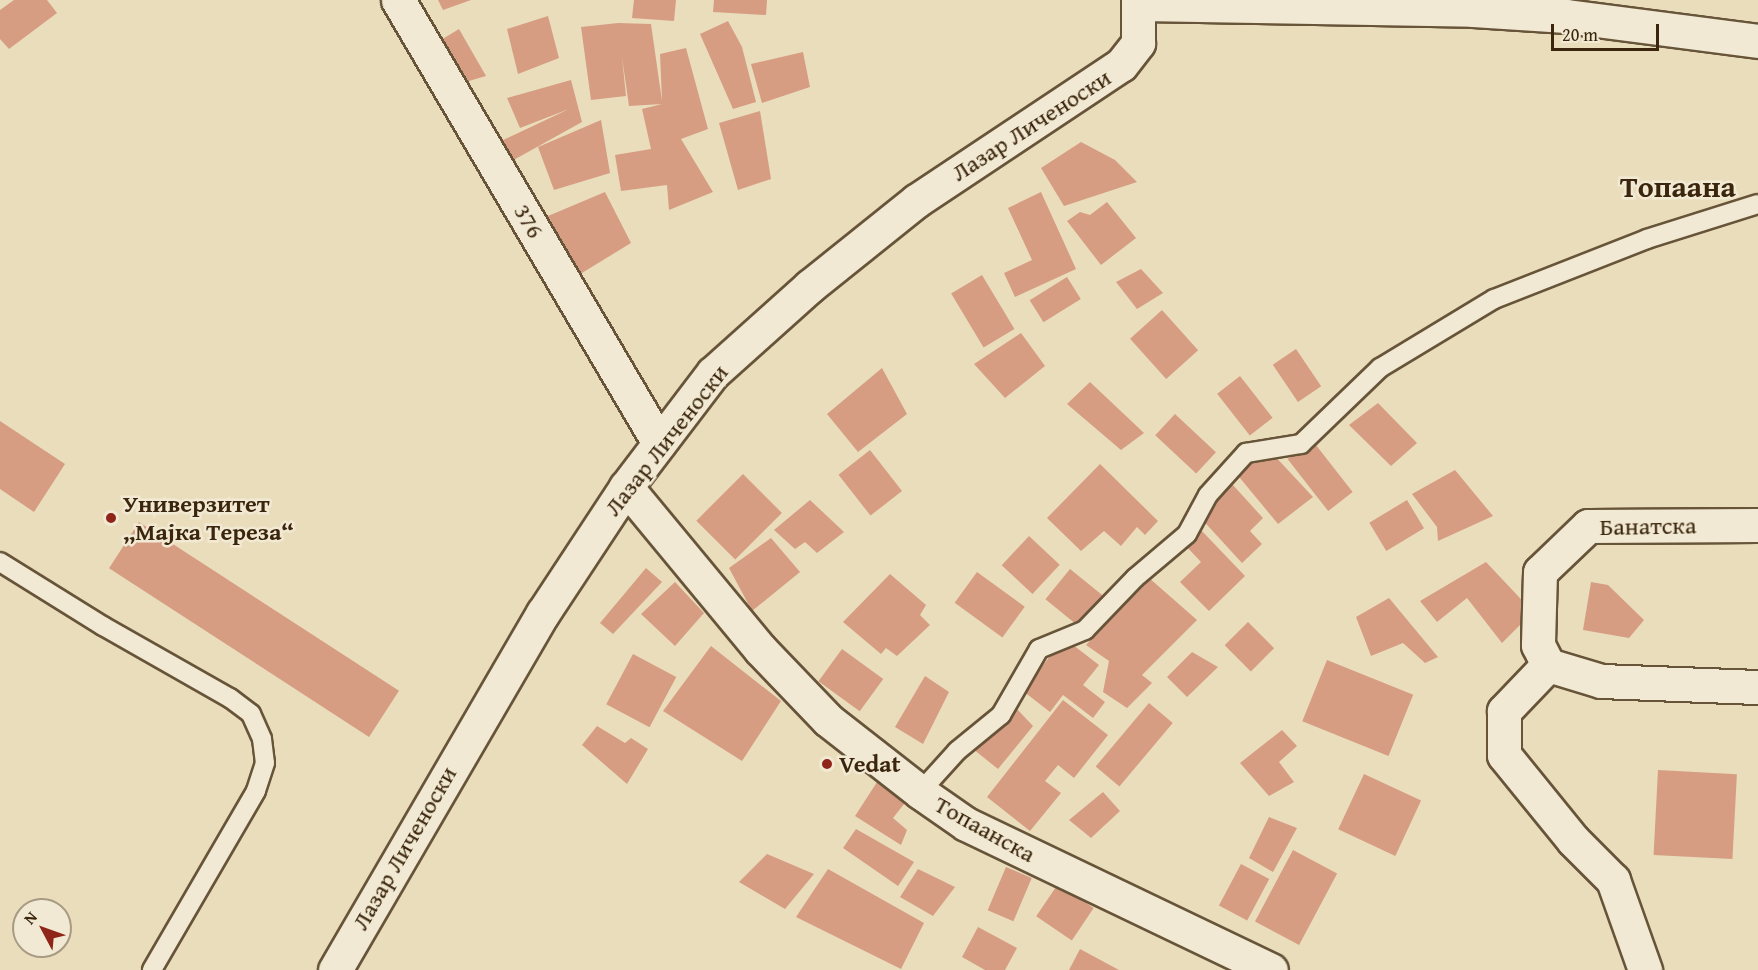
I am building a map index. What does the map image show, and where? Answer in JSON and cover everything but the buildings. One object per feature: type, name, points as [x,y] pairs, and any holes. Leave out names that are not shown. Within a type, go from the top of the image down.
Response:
[{"type":"street","name":"376","points":[[398,0],[659,443]]},
{"type":"street","name":"Лазар Личеноски","points":[[335,970],[495,688],[626,487],[713,373],[810,286],[916,201],[1121,65],[1138,43],[1140,2]]},
{"type":"street","points":[[1140,2],[1518,6],[1758,41]]},
{"type":"street","name":"Топаанска","points":[[626,487],[783,673],[828,720],[920,792],[966,824],[1272,970]]},
{"type":"street","name":"Банатска","points":[[1548,665],[1538,645],[1540,572],[1588,526],[1758,525]]},
{"type":"street","points":[[1645,970],[1613,880],[1573,840],[1504,755],[1504,711],[1548,665],[1601,681],[1758,687]]},
{"type":"lane","points":[[920,792],[957,751],[1001,715],[1039,649],[1085,630],[1135,578],[1187,534],[1208,495],[1246,453],[1301,444],[1380,368],[1494,299],[1647,239],[1758,204]]},
{"type":"lane","points":[[0,562],[103,626],[230,698],[251,714],[262,739],[265,763],[256,791],[152,970]]},
{"type":"place","name":"Универзитет „Мајка Тереза“","points":[[111,518]]},
{"type":"place","name":"Vedat","points":[[827,764]]},
{"type":"district","name":"Топаана","points":[[1678,186]]}]
